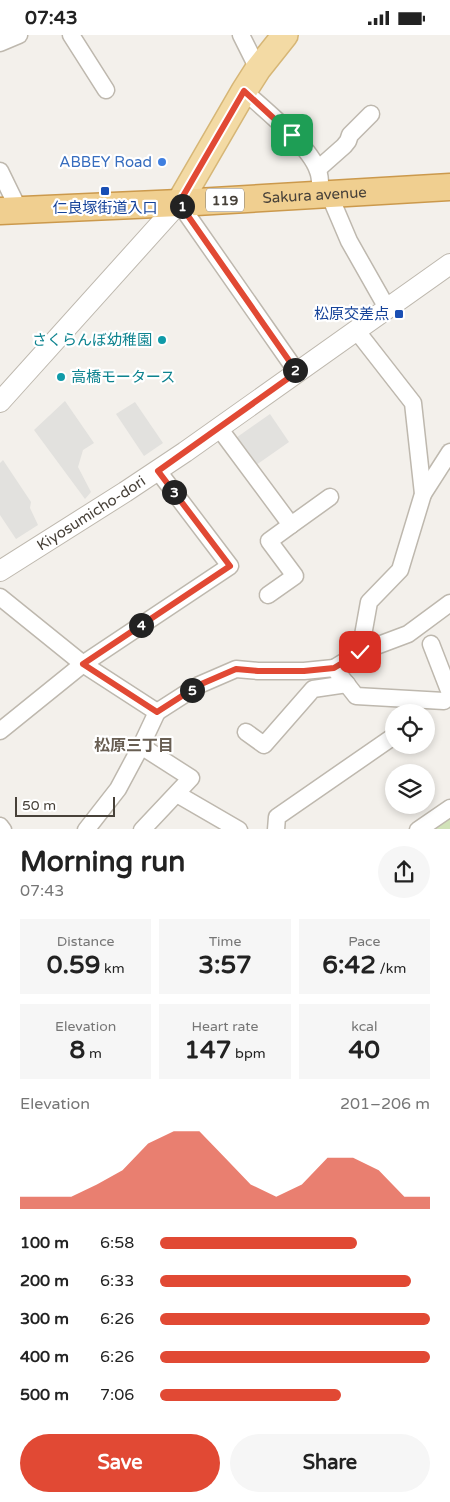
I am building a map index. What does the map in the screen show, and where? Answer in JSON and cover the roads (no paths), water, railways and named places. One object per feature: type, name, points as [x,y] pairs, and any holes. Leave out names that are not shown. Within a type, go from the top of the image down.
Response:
[{"type":"highway","name":"Sakura avenue","points":[[9,211],[450,187]]},
{"type":"main road","points":[[179,203],[244,91],[258,69],[285,35]]},
{"type":"street","points":[[0,43],[19,35]]},
{"type":"street","points":[[70,35],[106,90]]},
{"type":"street","points":[[241,35],[258,69]]},
{"type":"street","points":[[244,91],[304,147],[313,159],[320,175],[324,194],[386,308]]},
{"type":"street","points":[[318,169],[344,146],[350,135],[372,114]]},
{"type":"street","points":[[0,171],[9,211]]},
{"type":"street","points":[[0,401],[179,203],[297,372]]},
{"type":"street","name":"Kiyosumicho-dori","points":[[0,571],[158,471],[450,264]]},
{"type":"street","points":[[356,330],[413,403],[423,493]]},
{"type":"street","points":[[219,428],[291,525]]},
{"type":"street","points":[[360,652],[369,602],[400,570],[423,493],[450,452]]},
{"type":"street","points":[[0,731],[83,664],[230,566],[158,471]]},
{"type":"street","points":[[268,595],[295,576],[269,541],[330,497]]},
{"type":"street","points":[[0,597],[83,664],[157,712]]},
{"type":"street","points":[[86,829],[118,789],[157,712],[199,685],[236,669],[304,671],[334,668],[360,652],[408,634],[450,603]]},
{"type":"street","points":[[431,644],[448,698]]},
{"type":"street","points":[[334,668],[356,696],[448,698]]},
{"type":"street","points":[[246,732],[264,745],[313,689],[347,684]]},
{"type":"street","points":[[435,707],[448,698]]},
{"type":"street","points":[[276,829],[277,817],[385,742]]},
{"type":"street","points":[[141,745],[192,778],[142,829]]},
{"type":"street","points":[[177,794],[239,829]]},
{"type":"street","points":[[418,829],[450,808]]},
{"type":"street","points":[[0,826],[3,829]]},
{"type":"place","name":"ABBEY Road","points":[[162,162]]},
{"type":"place","name":"仁良塚街道入口","points":[[105,191]]},
{"type":"place","name":"松原交差点","points":[[399,314]]},
{"type":"place","name":"さくらんぼ幼稚園","points":[[162,340]]},
{"type":"place","name":"高橋モータース","points":[[61,377]]},
{"type":"district","name":"松原三丁目","points":[[134,746]]}]
